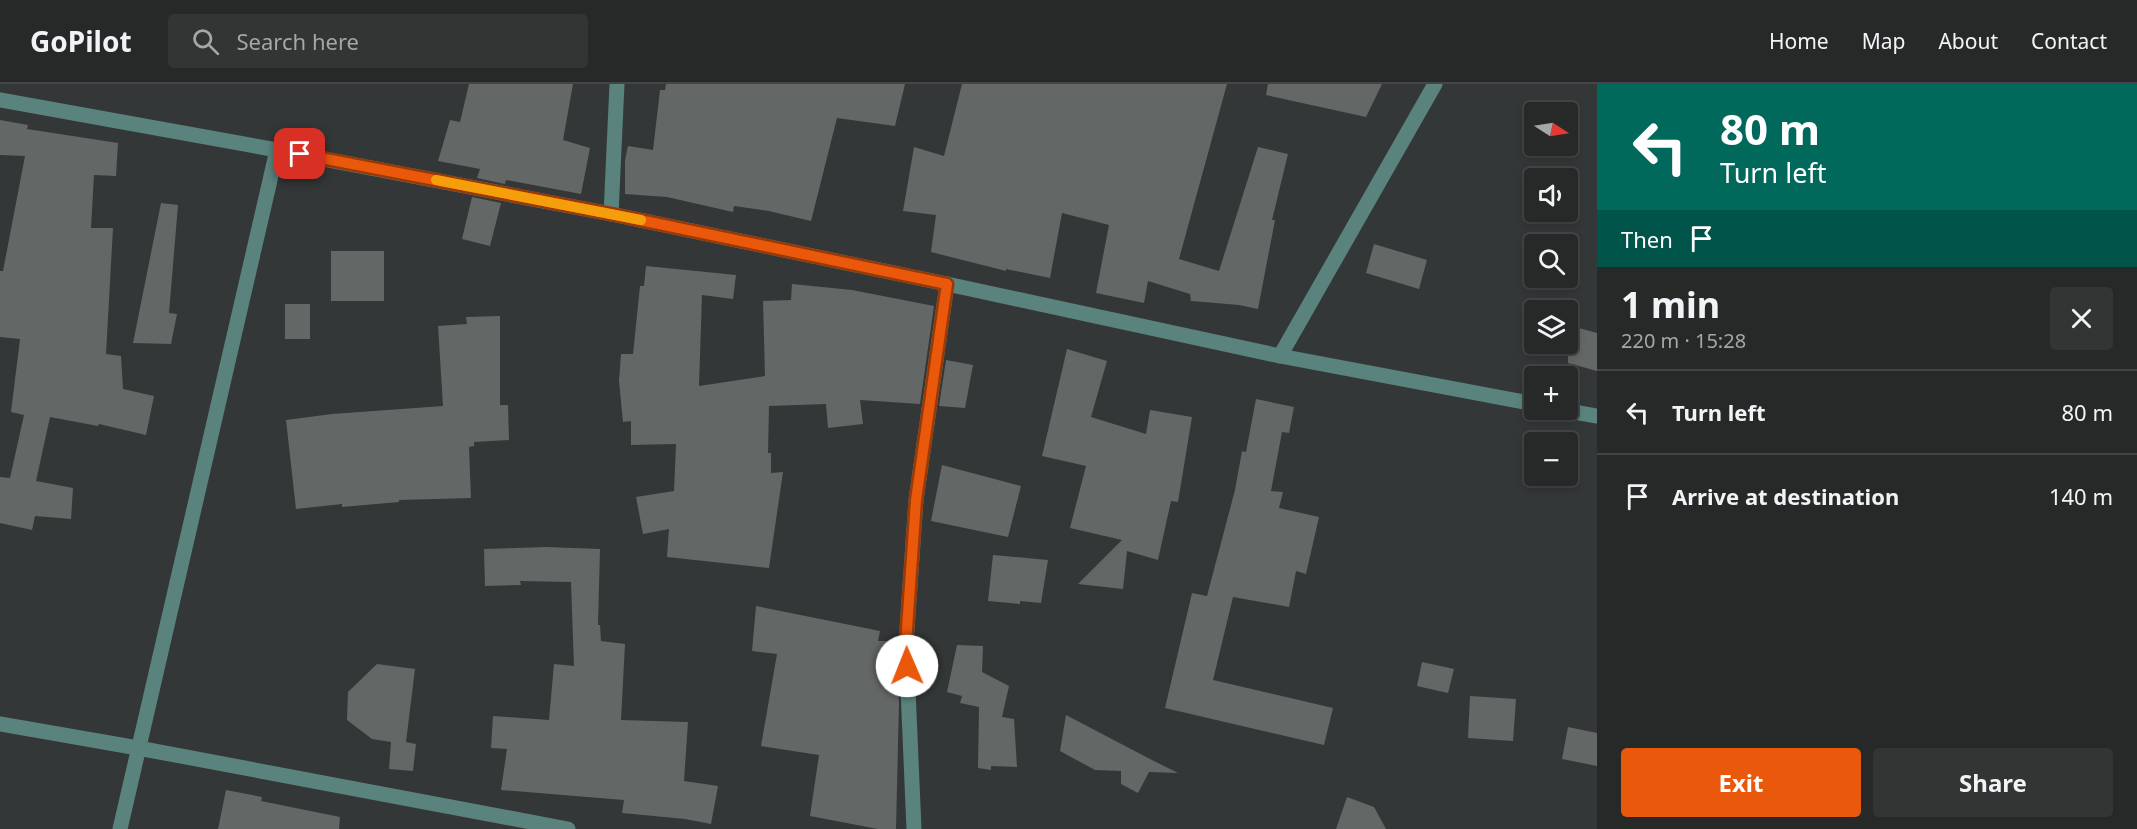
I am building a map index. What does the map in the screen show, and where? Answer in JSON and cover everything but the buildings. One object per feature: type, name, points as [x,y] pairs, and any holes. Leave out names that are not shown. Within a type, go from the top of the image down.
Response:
[{"type":"street","points":[[611,214],[617,84]]},
{"type":"street","points":[[1280,356],[1435,84]]},
{"type":"street","points":[[0,100],[278,150],[611,214],[1280,356],[1524,402]]},
{"type":"street","points":[[120,829],[278,150]]},
{"type":"street","points":[[914,829],[906,643],[916,500],[947,284]]},
{"type":"street","points":[[1578,413],[1597,416]]},
{"type":"street","points":[[0,724],[568,829]]},
{"type":"slow traffic","points":[[436,180],[641,220]]},
{"type":"route","points":[[300,154],[611,214],[947,284],[916,500],[906,643],[907,666]]}]
